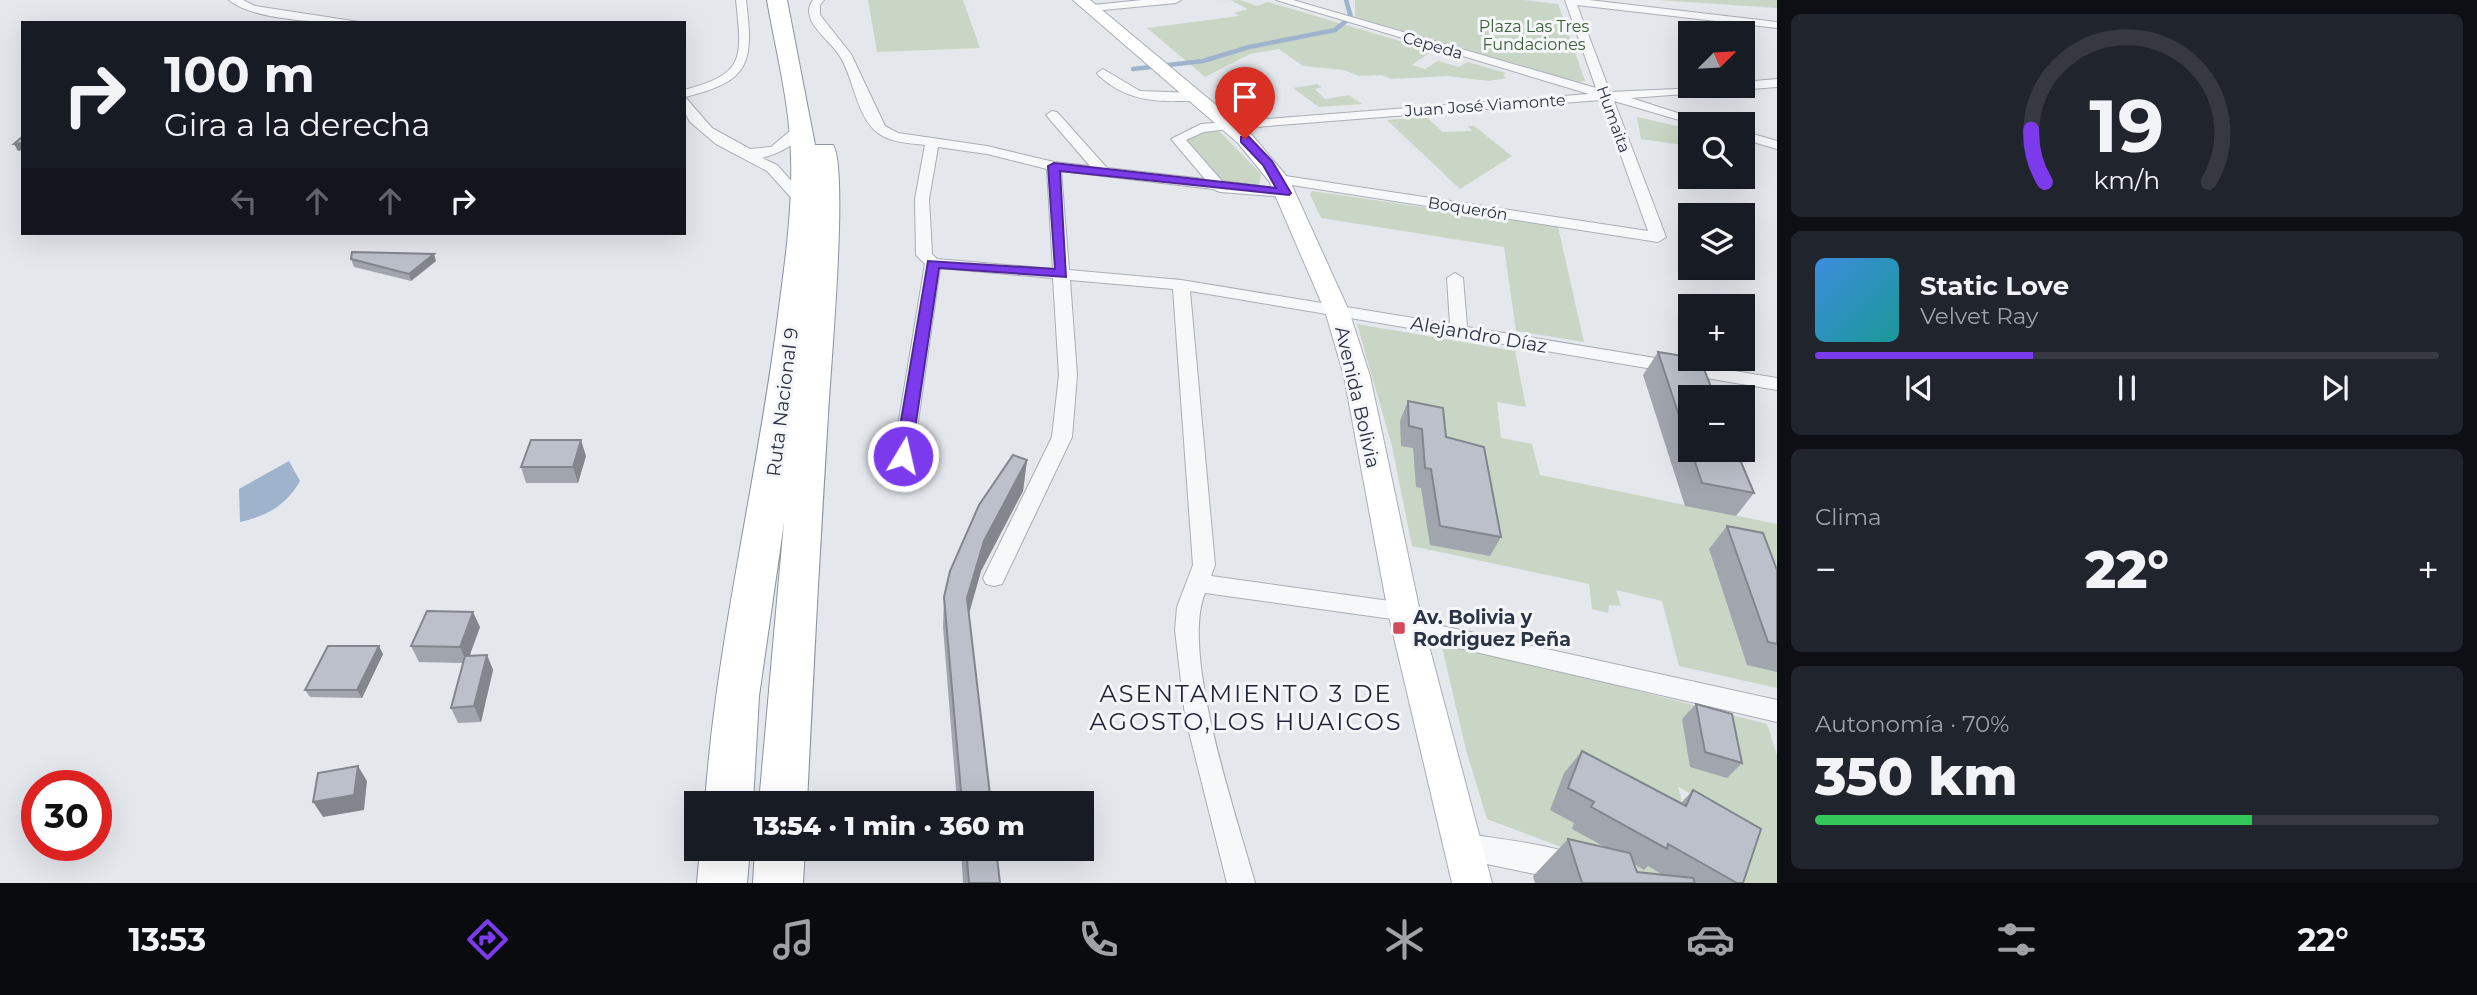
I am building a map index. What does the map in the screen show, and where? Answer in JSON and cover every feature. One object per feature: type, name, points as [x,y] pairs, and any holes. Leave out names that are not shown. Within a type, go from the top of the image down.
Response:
[{"type":"highway","name":"Ruta Nacional 9","points":[[730,791],[737,696],[781,421],[798,274],[802,128],[777,0]]},
{"type":"highway","name":"Ruta Nacional 9","points":[[784,791],[826,223],[823,120],[792,0]]},
{"type":"highway","points":[[722,883],[724,861]]},
{"type":"highway","points":[[778,883],[779,861]]},
{"type":"street","points":[[234,0],[253,9],[346,21]]},
{"type":"street","points":[[686,92],[725,80],[744,64],[746,55],[741,0]]},
{"type":"street","name":"Boquerón","points":[[819,0],[815,5],[815,15],[822,28],[845,54],[880,129],[894,137],[932,145],[987,150],[1054,166],[1220,188],[1282,186],[1658,237]]},
{"type":"street","points":[[1087,4],[1176,0]]},
{"type":"street","name":"Cepeda","points":[[1281,0],[1678,116]]},
{"type":"street","points":[[1570,1],[1777,24]]},
{"type":"street","name":"Humaita","points":[[1570,1],[1658,237]]},
{"type":"street","name":"Avenida Bolivia","points":[[1087,4],[1256,150],[1282,186],[1337,311],[1357,376],[1406,619],[1472,883]]},
{"type":"street","points":[[1103,74],[1120,90],[1141,96],[1196,97]]},
{"type":"street","name":"Juan José Viamonte","points":[[1755,85],[1777,83]]},
{"type":"street","name":"Juan José Viamonte","points":[[1220,188],[1178,139],[1201,128],[1229,125],[1678,91]]},
{"type":"street","points":[[686,104],[698,122],[737,150],[772,168],[801,200]]},
{"type":"street","points":[[1052,115],[1103,172]]},
{"type":"street","points":[[737,150],[762,155],[777,151],[792,142],[802,128]]},
{"type":"street","points":[[1755,139],[1777,145]]},
{"type":"street","points":[[903,456],[933,263],[924,255],[922,199],[932,145]]},
{"type":"street","points":[[994,578],[1062,437],[1068,375],[1054,166]]},
{"type":"street","name":"Alejandro Díaz","points":[[933,263],[1181,285],[1777,384]]},
{"type":"street","points":[[1455,278],[1459,331]]},
{"type":"street","points":[[1181,285],[1203,565],[1188,607],[1186,631],[1198,716],[1241,883]]},
{"type":"street","points":[[1198,583],[1406,619],[1777,711]]},
{"type":"street","points":[[1463,846],[1578,868],[1603,883]]},
{"type":"green space","points":[[868,0],[963,0],[980,48],[877,52]]},
{"type":"green space","points":[[1240,0],[1257,6],[1268,2],[1427,49],[1429,53],[1412,65],[1425,69],[1438,61],[1459,67],[1468,62],[1506,73],[1503,76],[1507,78],[1489,81],[1447,76],[1391,79],[1382,75],[1359,76],[1344,70],[1303,66],[1279,49],[1250,54],[1205,77],[1147,28],[1239,16],[1234,13],[1248,9],[1232,1],[1213,2]]},
{"type":"green space","name":"Plaza Las Tres Fundaciones","points":[[1355,0],[1524,0],[1558,4],[1585,81],[1577,82],[1355,17]]},
{"type":"green space","points":[[1658,0],[1777,0],[1777,8]]},
{"type":"green space","points":[[1317,84],[1322,87],[1315,89],[1325,99],[1349,95],[1362,104],[1319,107],[1293,88]]},
{"type":"green space","points":[[1426,117],[1443,132],[1472,131],[1468,126],[1474,126],[1512,156],[1460,189],[1387,120]]},
{"type":"green space","points":[[1637,117],[1678,126],[1678,144],[1641,139]]},
{"type":"green space","points":[[1219,131],[1261,174],[1259,187],[1222,182],[1186,141],[1199,132]]},
{"type":"green space","points":[[1312,191],[1558,227],[1584,342],[1516,331],[1504,247],[1321,218],[1310,194]]},
{"type":"green space","points":[[1357,324],[1515,351],[1526,407],[1497,402],[1501,438],[1532,444],[1540,475],[1777,524],[1777,688],[1679,666],[1662,601],[1616,590],[1621,606],[1609,605],[1608,613],[1592,609],[1589,584],[1412,546],[1392,446]]},
{"type":"green space","points":[[1452,643],[1767,724],[1777,755],[1777,883],[1620,883],[1577,853],[1487,819],[1466,750],[1442,647]],"holes":[[[1678,787],[1750,829],[1685,813]]]},
{"type":"water","points":[[289,461],[300,481],[294,490],[274,509],[240,522],[239,489]]},
{"type":"building","points":[[352,252],[434,254],[409,274],[351,259]]},
{"type":"building","points":[[1658,352],[1678,355],[1678,371],[1705,371],[1710,385],[1678,385],[1678,413]]},
{"type":"building","points":[[1408,401],[1443,408],[1446,437],[1484,447],[1501,537],[1440,526],[1431,469],[1425,468],[1422,429],[1409,426]]},
{"type":"building","points":[[531,440],[581,440],[573,467],[521,467]]},
{"type":"building","points":[[1013,455],[1027,460],[984,541],[967,598],[990,791],[961,791],[944,597],[950,571],[979,505]]},
{"type":"building","points":[[1695,462],[1741,462],[1754,493],[1702,483]]},
{"type":"building","points":[[1727,526],[1763,533],[1777,570],[1777,644],[1768,642]]},
{"type":"building","points":[[427,611],[473,612],[460,647],[411,646]]},
{"type":"building","points":[[328,646],[379,646],[357,690],[305,690]]},
{"type":"building","points":[[487,655],[474,706],[451,708],[465,656]]},
{"type":"building","points":[[1696,704],[1732,714],[1742,763],[1705,752]]},
{"type":"building","points":[[1582,751],[1686,806],[1693,790],[1761,829],[1743,883],[1737,883],[1668,844],[1667,849],[1591,807],[1594,802],[1568,788]]},
{"type":"building","points":[[358,766],[354,795],[313,802],[318,773]]},
{"type":"building","points":[[1568,839],[1630,853],[1637,872],[1693,878],[1695,883],[1582,883]]},
{"type":"building","points":[[967,861],[997,861],[1000,883],[969,883]]},
{"type":"waterway","points":[[1133,69],[1203,61],[1249,47],[1335,30],[1351,17],[1346,0]]},
{"type":"place","name":"Av. Bolivia y Rodriguez Peña","points":[[1399,628]]},
{"type":"district","name":"ASENTAMIENTO 3 DE AGOSTO,LOS HUAICOS","points":[[1246,708]]},
{"type":"route","points":[[903,456],[933,263],[1062,274],[1054,166],[1220,188],[1285,193],[1268,164],[1245,139]]}]
